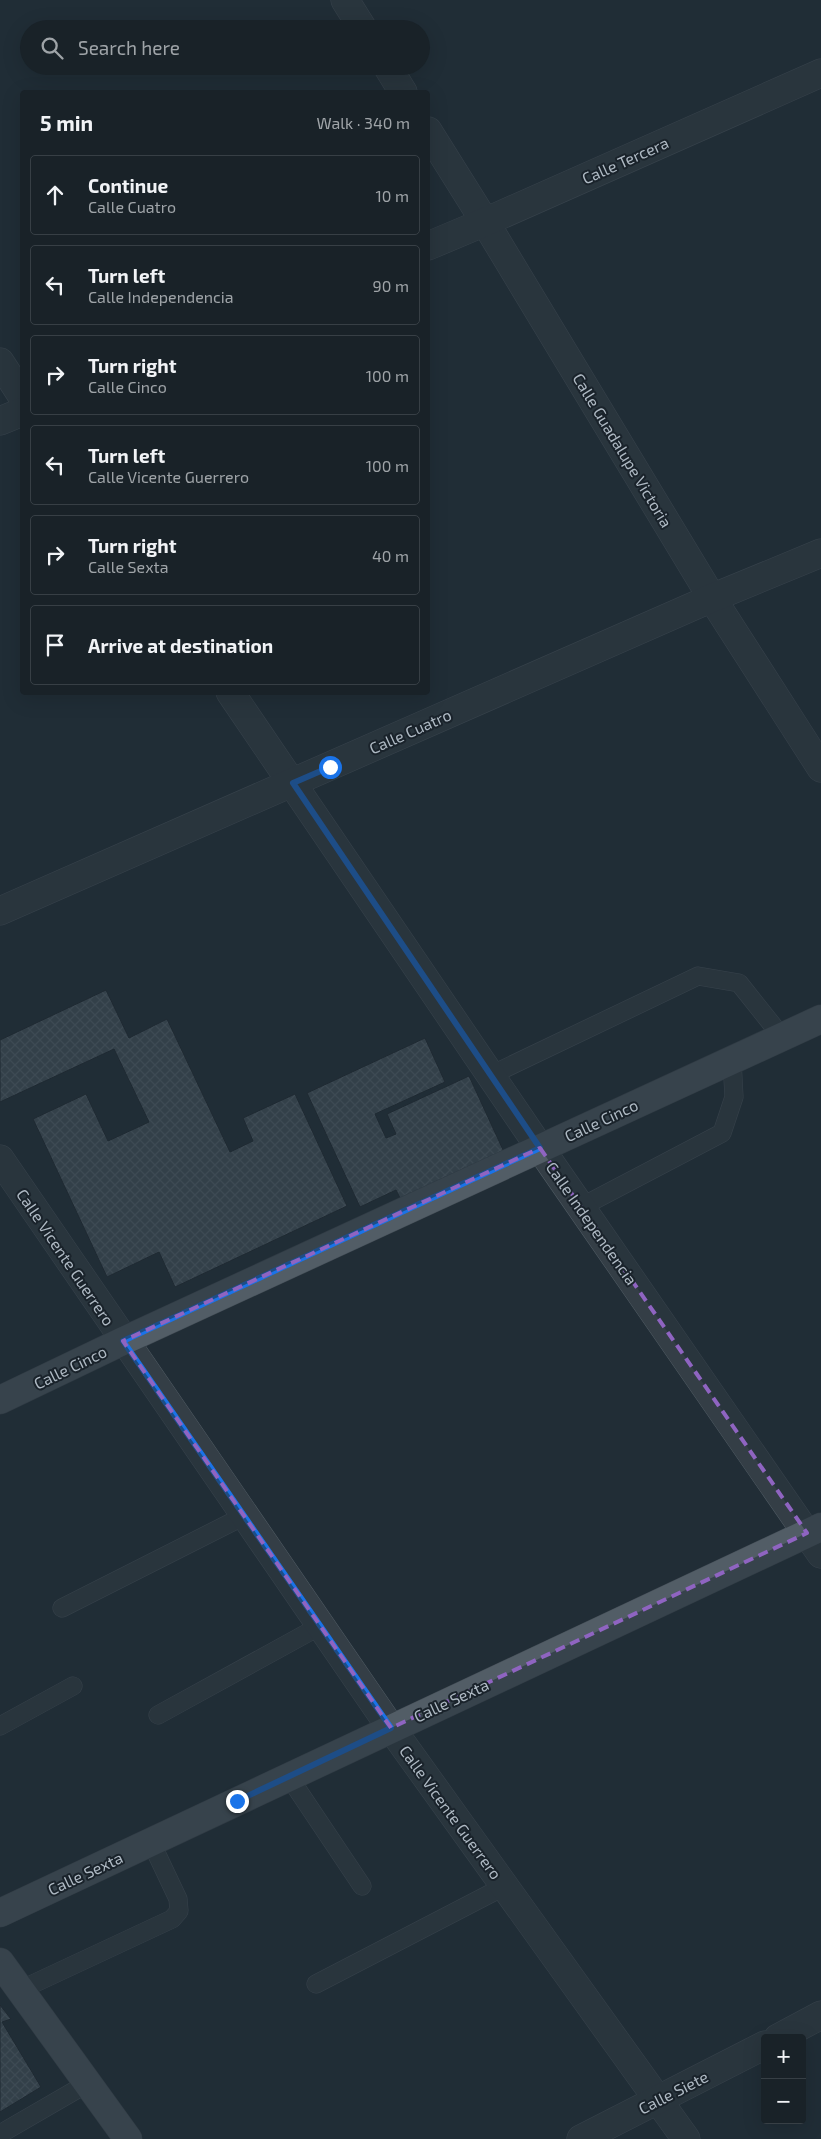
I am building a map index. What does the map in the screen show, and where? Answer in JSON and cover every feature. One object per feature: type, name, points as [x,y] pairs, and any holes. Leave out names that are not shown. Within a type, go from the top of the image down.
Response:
[{"type":"main road","name":"Calle Cinco","points":[[0,1400],[123,1341],[821,1019]]},
{"type":"main road","name":"Calle Sexta","points":[[0,1913],[391,1728],[816,1538]]},
{"type":"main road","points":[[0,1962],[128,2139]]},
{"type":"street","points":[[345,0],[357,20]]},
{"type":"street","name":"Calle Tercera","points":[[430,245],[821,73]]},
{"type":"street","points":[[393,75],[402,90]]},
{"type":"street","name":"Calle Guadalupe Victoria","points":[[430,134],[712,598],[821,768]]},
{"type":"street","points":[[0,362],[20,393]]},
{"type":"street","points":[[0,421],[20,413]]},
{"type":"street","name":"Calle Cuatro","points":[[0,911],[712,598],[821,553]]},
{"type":"street","name":"Calle Independencia","points":[[232,695],[540,1148],[816,1538]]},
{"type":"street","name":"Calle Vicente Guerrero","points":[[0,1160],[391,1728],[686,2139]]},
{"type":"street","points":[[785,2034],[821,2015]]},
{"type":"street","name":"Calle Siete","points":[[581,2139],[761,2047]]},
{"type":"lane","points":[[491,1075],[698,976],[739,983],[782,1037]]},
{"type":"lane","points":[[581,1207],[722,1133],[734,1097],[732,1060]]},
{"type":"lane","points":[[62,1608],[244,1516]]},
{"type":"lane","points":[[158,1715],[320,1626]]},
{"type":"lane","points":[[0,1726],[73,1686]]},
{"type":"lane","points":[[289,1777],[362,1886]]},
{"type":"lane","points":[[20,1990],[172,1919],[179,1911],[178,1899],[151,1842]]},
{"type":"lane","points":[[316,1984],[505,1886]]},
{"type":"lane","points":[[0,2134],[88,2083]]},
{"type":"highlighted area","points":[[540,1148],[807,1533],[391,1728],[123,1341]]},
{"type":"building","points":[[106,990],[129,1038],[167,1019],[230,1152],[253,1141],[243,1118],[295,1094],[347,1206],[175,1287],[159,1252],[107,1277],[33,1119],[86,1094],[108,1141],[149,1122],[114,1049],[0,1102],[0,1040]]},
{"type":"building","points":[[425,1038],[445,1082],[375,1114],[386,1138],[396,1134],[387,1114],[469,1076],[504,1152],[401,1200],[396,1190],[360,1207],[307,1093]]},
{"type":"building","points":[[0,2005],[11,2019],[2,2022],[41,2087],[0,2112]]},
{"type":"route","points":[[237,1801],[391,1728],[123,1341],[540,1148],[293,783],[330,767]]}]
